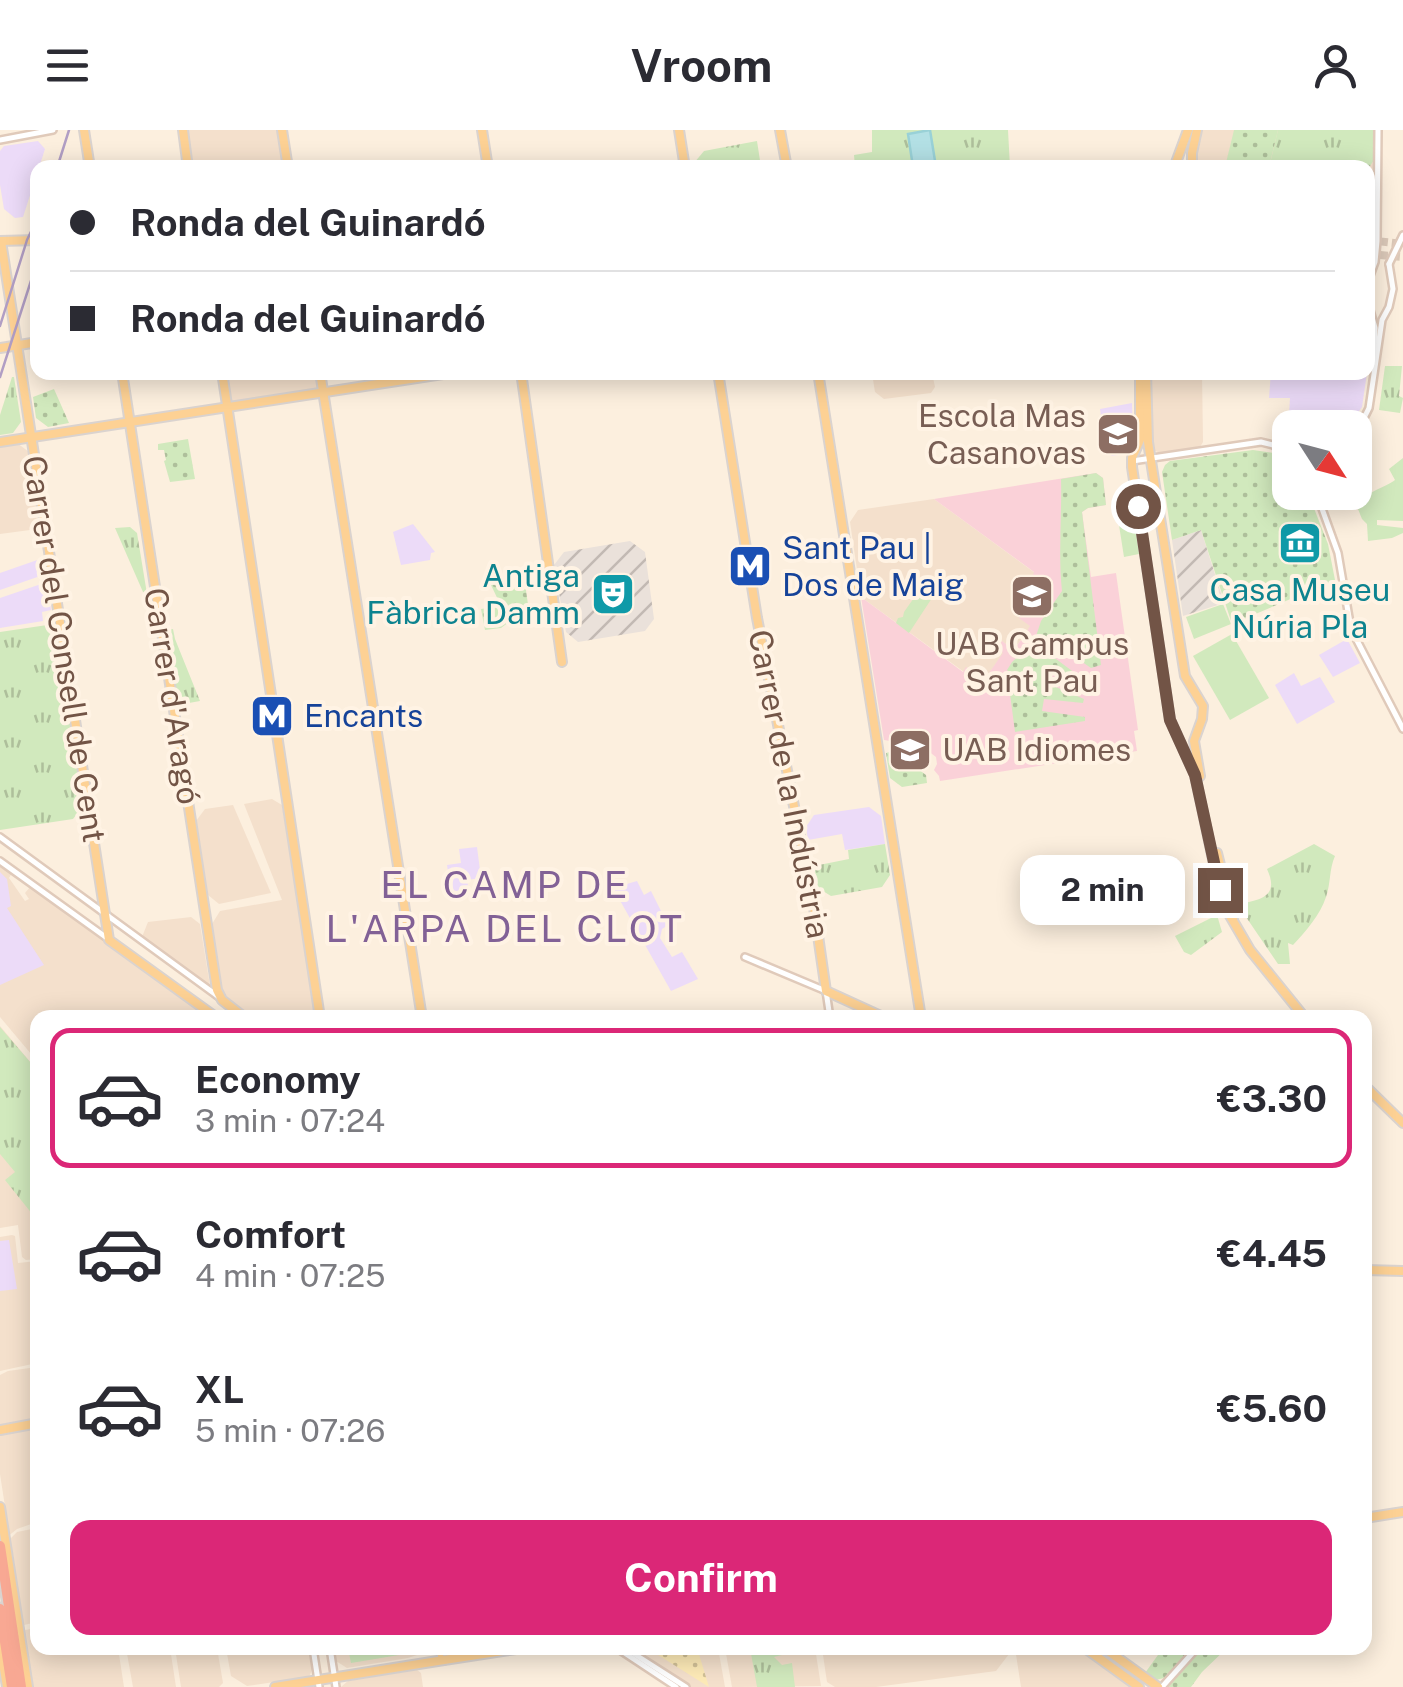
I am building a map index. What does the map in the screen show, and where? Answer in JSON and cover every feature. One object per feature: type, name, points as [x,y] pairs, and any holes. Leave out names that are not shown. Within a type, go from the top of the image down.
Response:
[{"type":"highway","points":[[0,1546],[24,1687]]},
{"type":"highway","points":[[0,1609],[10,1687]]},
{"type":"main road","points":[[84,130],[89,160]]},
{"type":"main road","points":[[183,130],[187,160]]},
{"type":"main road","points":[[282,130],[287,160]]},
{"type":"main road","points":[[482,130],[487,160]]},
{"type":"main road","points":[[680,130],[684,160]]},
{"type":"main road","points":[[780,130],[786,160]]},
{"type":"main road","points":[[1177,160],[1188,130]]},
{"type":"main road","points":[[1192,160],[1197,130]]},
{"type":"main road","points":[[0,240],[30,240]]},
{"type":"main road","name":"Carrer del Consell de Cent","points":[[0,240],[109,940]]},
{"type":"main road","points":[[0,348],[30,344]]},
{"type":"main road","name":"Carrer d'Aragó","points":[[123,380],[219,997]]},
{"type":"main road","points":[[223,380],[319,1010]]},
{"type":"main road","points":[[321,380],[421,1010]]},
{"type":"main road","points":[[0,442],[403,380]]},
{"type":"main road","points":[[522,380],[562,662]]},
{"type":"main road","name":"Carrer de la Indústria","points":[[719,380],[756,618],[814,908],[826,991]]},
{"type":"main road","points":[[819,380],[920,1010]]},
{"type":"main road","points":[[1143,380],[1140,436],[1132,461],[1135,489],[1170,720],[1200,786]]},
{"type":"main road","points":[[1144,380],[1184,676],[1202,706],[1194,740],[1200,786],[1234,921]]},
{"type":"main road","points":[[1135,489],[1148,493],[1155,485]]},
{"type":"main road","points":[[1213,845],[1222,902],[1250,950],[1299,1010]]},
{"type":"main road","points":[[109,940],[206,1010]]},
{"type":"main road","points":[[826,991],[868,1010]]},
{"type":"main road","points":[[219,997],[236,1010]]},
{"type":"main road","points":[[1372,1093],[1403,1123]]},
{"type":"main road","points":[[1372,1270],[1403,1271]]},
{"type":"main road","points":[[0,1430],[30,1425]]},
{"type":"main road","points":[[0,1507],[24,1687]]},
{"type":"main road","points":[[1372,1517],[1403,1512]]},
{"type":"main road","points":[[0,1644],[10,1687]]},
{"type":"main road","points":[[275,1687],[318,1683],[334,1676],[460,1655]]},
{"type":"main road","points":[[443,1658],[467,1655]]},
{"type":"main road","points":[[1095,1655],[1140,1687]]},
{"type":"main road","points":[[1114,1655],[1160,1687]]},
{"type":"street","points":[[0,140],[53,130]]},
{"type":"street","points":[[1375,262],[1378,130]]},
{"type":"street","points":[[1375,360],[1382,320],[1393,290],[1389,264],[1403,234]]},
{"type":"street","points":[[1375,262],[1382,258],[1389,264]]},
{"type":"street","points":[[1375,319],[1382,320]]},
{"type":"street","points":[[1375,328],[1375,360]]},
{"type":"street","points":[[1368,410],[1372,380]]},
{"type":"street","points":[[1132,461],[1262,442],[1272,445]]},
{"type":"street","points":[[1322,510],[1338,553],[1350,629],[1403,730]]},
{"type":"street","points":[[0,837],[219,997]]},
{"type":"street","points":[[0,860],[109,940]]},
{"type":"street","points":[[745,957],[826,991]]},
{"type":"street","name":"Carrer de la Indústria","points":[[826,991],[829,1010]]},
{"type":"street","name":"Carrer d'Aragó","points":[[219,997],[225,1010]]},
{"type":"street","points":[[314,1655],[318,1683]]},
{"type":"street","points":[[331,1655],[336,1687]]},
{"type":"street","points":[[628,1655],[676,1687]]},
{"type":"street","points":[[637,1655],[686,1687]]},
{"type":"street","points":[[1160,1687],[1190,1655]]},
{"type":"shaded area","points":[[183,130],[282,130],[287,160],[187,160]]},
{"type":"shaded area","points":[[1202,130],[1376,130],[1375,237],[1375,160],[1196,160]]},
{"type":"shaded area","points":[[38,141],[45,149],[41,160],[30,160],[30,195],[23,217],[15,218],[4,209],[0,151],[4,146]]},
{"type":"shaded area","points":[[223,380],[321,380],[323,392],[227,406]]},
{"type":"shaded area","points":[[873,380],[934,380],[935,387],[931,393],[884,399],[875,392]]},
{"type":"shaded area","points":[[1149,380],[1202,380],[1200,447],[1160,453],[1151,447]]},
{"type":"shaded area","points":[[1270,380],[1366,380],[1360,410],[1289,410],[1290,398],[1269,398]]},
{"type":"shaded area","name":"Escola Mas Casanovas","points":[[1132,403],[1133,438],[1124,454],[1112,456],[1106,451],[1100,409]]},
{"type":"shaded area","points":[[17,443],[29,452],[39,518],[30,530],[0,534],[0,445]]},
{"type":"shaded area","points":[[1096,473],[1103,478],[1106,505],[1082,512],[1091,577],[1116,573],[1138,730],[1134,731],[1137,751],[940,781],[934,770],[936,757],[907,735],[896,742],[884,740],[861,597],[963,672],[966,667],[984,680],[1003,653],[997,648],[1002,641],[1014,650],[1024,640],[1030,626],[1019,618],[1024,611],[1031,616],[1050,589],[1034,572],[934,499]]},
{"type":"shaded area","points":[[934,499],[1035,573],[1033,576],[1050,589],[1030,616],[1020,618],[1031,626],[1024,640],[1014,650],[1003,642],[1004,653],[984,680],[967,668],[964,672],[861,597],[850,522],[858,510]]},
{"type":"shaded area","points":[[413,524],[435,552],[430,560],[401,565],[393,532]]},
{"type":"shaded area","points":[[1201,530],[1224,603],[1183,616],[1172,540]]},
{"type":"shaded area","name":"Antiga Fàbrica Damm","points":[[630,541],[645,552],[654,619],[645,631],[578,642],[566,632],[554,565],[564,552]]},
{"type":"shaded area","points":[[43,558],[46,574],[0,590],[0,573]]},
{"type":"shaded area","points":[[47,582],[51,610],[42,612],[43,621],[0,628],[0,598]]},
{"type":"shaded area","points":[[1347,639],[1360,663],[1333,677],[1319,655]]},
{"type":"shaded area","points":[[1294,673],[1301,686],[1320,677],[1335,702],[1297,724],[1275,685]]},
{"type":"shaded area","points":[[272,799],[282,805],[316,1010],[239,1010],[223,995],[212,924],[220,911],[282,900],[244,804]]},
{"type":"shaded area","points":[[233,805],[271,893],[219,904],[208,895],[196,821],[205,809]]},
{"type":"shaded area","points":[[869,807],[881,816],[885,844],[845,850],[842,834],[808,840],[806,827],[814,815]]},
{"type":"shaded area","points":[[477,847],[481,878],[467,880],[470,896],[452,899],[447,865],[461,863],[459,849]]},
{"type":"shaded area","points":[[0,864],[12,873],[9,878],[25,901],[31,886],[202,1010],[30,1010],[30,1053],[0,1017]]},
{"type":"shaded area","points":[[0,872],[7,879],[11,906],[7,908],[44,965],[0,985]]},
{"type":"shaded area","points":[[637,881],[644,895],[651,891],[668,925],[662,929],[660,938],[672,957],[682,952],[698,979],[671,991],[613,888]]},
{"type":"shaded area","points":[[191,917],[200,924],[210,986],[142,937],[148,922]]},
{"type":"shaded area","points":[[0,1026],[30,1062],[30,1260],[22,1257],[18,1225],[0,1228]]},
{"type":"shaded area","points":[[15,1236],[18,1263],[30,1262],[30,1365],[0,1371],[0,1237]]},
{"type":"shaded area","points":[[9,1240],[17,1289],[0,1291],[0,1241]]},
{"type":"shaded area","points":[[30,1368],[30,1422],[0,1427],[0,1375]]},
{"type":"shaded area","points":[[30,1429],[30,1524],[7,1537],[0,1474],[0,1434]]},
{"type":"shaded area","points":[[30,1529],[30,1624],[24,1625],[19,1617],[13,1554],[8,1545],[17,1532]]},
{"type":"shaded area","points":[[30,1629],[30,1655],[119,1655],[124,1687],[33,1687],[26,1640],[22,1638],[25,1630]]},
{"type":"shaded area","points":[[127,1655],[171,1655],[176,1687],[133,1687]]},
{"type":"shaded area","points":[[176,1655],[218,1655],[223,1683],[219,1687],[181,1687]]},
{"type":"shaded area","points":[[227,1655],[311,1655],[313,1667],[309,1677],[247,1686],[231,1676]]},
{"type":"shaded area","points":[[335,1655],[417,1655],[347,1668],[336,1661]]},
{"type":"shaded area","points":[[641,1655],[719,1655],[725,1687],[689,1687]]},
{"type":"shaded area","points":[[726,1655],[816,1655],[821,1686],[732,1687]]},
{"type":"shaded area","points":[[823,1655],[1008,1655],[996,1671],[876,1687],[835,1687],[827,1682]]},
{"type":"shaded area","points":[[1016,1655],[1088,1655],[1132,1687],[1021,1687]]},
{"type":"shaded area","points":[[417,1670],[423,1687],[341,1687],[348,1681]]},
{"type":"green space","points":[[872,130],[1008,130],[1010,160],[854,160],[854,155],[872,152]]},
{"type":"green space","points":[[1234,130],[1278,130],[1271,160],[1227,160]]},
{"type":"green space","points":[[1278,130],[1374,130],[1374,160],[1271,160]]},
{"type":"green space","points":[[757,141],[760,160],[696,160],[704,151]]},
{"type":"green space","points":[[1385,366],[1402,366],[1400,413],[1379,410]]},
{"type":"green space","points":[[12,377],[21,422],[13,433],[0,435],[0,415]]},
{"type":"green space","points":[[54,389],[69,423],[48,427],[36,418],[33,397]]},
{"type":"green space","points":[[188,439],[195,479],[170,482],[164,450],[158,450],[158,444]]},
{"type":"green space","points":[[1253,450],[1272,453],[1272,510],[1315,510],[1328,544],[1335,580],[1232,624],[1201,530],[1172,540],[1162,472],[1170,461]]},
{"type":"green space","points":[[1403,458],[1403,521],[1377,520],[1377,525],[1403,528],[1403,533],[1368,541],[1367,524],[1358,510],[1372,510],[1372,493],[1395,480],[1389,469]]},
{"type":"green space","points":[[1096,473],[1103,478],[1106,505],[1082,512],[1101,665],[1091,668],[1059,646],[1052,656],[1087,682],[1085,685],[1048,671],[1044,682],[1084,699],[1083,703],[1044,699],[1042,711],[1085,717],[1085,721],[1015,732],[1010,694],[1001,689],[1011,674],[1007,670],[1034,642],[1041,621],[1062,591],[1061,479]]},
{"type":"green space","points":[[1130,503],[1139,554],[1124,557],[1116,506]]},
{"type":"green space","points":[[130,527],[137,533],[147,594],[115,528]]},
{"type":"green space","points":[[518,576],[524,576],[531,626],[520,626],[513,619],[501,628],[485,630],[481,609],[501,606],[491,585],[518,582]]},
{"type":"green space","points":[[923,591],[932,598],[909,633],[896,623]]},
{"type":"green space","points":[[1223,604],[1231,624],[1194,639],[1186,617]]},
{"type":"green space","points":[[54,624],[83,806],[73,819],[0,830],[0,632]]},
{"type":"green space","points":[[173,629],[200,701],[178,705],[168,630]]},
{"type":"green space","points":[[1232,634],[1269,698],[1230,720],[1193,656]]},
{"type":"green space","points":[[893,751],[906,761],[905,766],[914,766],[926,775],[927,783],[902,787],[890,778],[886,753]]},
{"type":"green space","points":[[885,844],[890,875],[882,887],[831,896],[818,888],[814,866],[849,859],[848,850]]},
{"type":"green space","points":[[1314,844],[1335,856],[1328,892],[1308,928],[1293,945],[1288,943],[1290,964],[1278,964],[1246,917],[1243,903],[1268,894],[1271,884],[1267,869]]},
{"type":"green space","points":[[1217,915],[1222,932],[1191,955],[1184,952],[1175,936]]},
{"type":"green space","points":[[0,1027],[30,1062],[30,1211],[5,1180],[15,1172],[0,1154]]},
{"type":"green space","points":[[349,1655],[399,1655],[351,1663]]},
{"type":"green space","points":[[751,1655],[782,1655],[774,1657],[782,1665],[792,1663],[795,1687],[757,1687]]},
{"type":"green space","points":[[1158,1655],[1186,1655],[1164,1678],[1156,1680],[1145,1673]]},
{"type":"green space","points":[[1195,1655],[1220,1655],[1191,1687],[1169,1687]]},
{"type":"sand","points":[[658,1655],[699,1655],[709,1687]]},
{"type":"water","points":[[930,130],[935,160],[912,160],[908,134]]},
{"type":"tunnel","points":[[1375,241],[1403,244]]},
{"type":"tunnel","points":[[1375,255],[1403,257]]},
{"type":"tram line","points":[[60,160],[69,130]]},
{"type":"tram line","points":[[0,326],[30,234]]},
{"type":"tram line","points":[[0,377],[30,284]]},
{"type":"place","name":"Escola Mas Casanovas","points":[[1118,434]]},
{"type":"place","name":"Casa Museu Núria Pla","points":[[1300,543]]},
{"type":"place","name":"Sant Pau | Dos de Maig","points":[[750,566]]},
{"type":"place","name":"Antiga Fàbrica Damm","points":[[613,594]]},
{"type":"place","name":"UAB Campus Sant Pau","points":[[1032,596]]},
{"type":"place","name":"Encants","points":[[272,716]]},
{"type":"place","name":"UAB Idiomes","points":[[910,750]]},
{"type":"district","name":"EL CAMP DE L'ARPA DEL CLOT","points":[[505,907]]},
{"type":"route","points":[[1138,506],[1170,720],[1195,775],[1220,890]]}]
